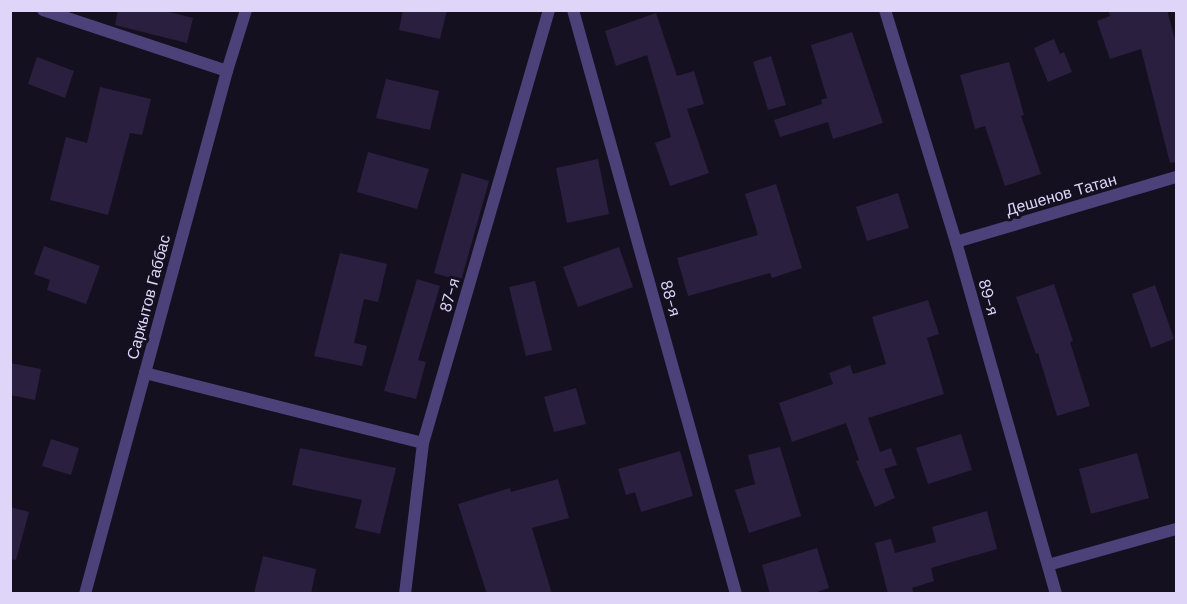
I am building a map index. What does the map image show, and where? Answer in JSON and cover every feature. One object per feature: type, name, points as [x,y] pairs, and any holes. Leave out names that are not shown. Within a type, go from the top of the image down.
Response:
[{"type":"street","points":[[42,10],[227,71]]},
{"type":"street","name":"Саркытов Габбас","points":[[85,594],[227,71],[246,10]]},
{"type":"street","name":"87-я","points":[[405,594],[423,443],[549,10]]},
{"type":"street","name":"88-я","points":[[573,10],[736,594]]},
{"type":"street","name":"89-я","points":[[885,10],[956,242],[1056,594]]},
{"type":"street","name":"Дешенов Татан","points":[[956,242],[1176,177]]},
{"type":"street","points":[[144,373],[423,443]]},
{"type":"street","points":[[1048,565],[1176,529]]},
{"type":"building","points":[[118,10],[161,10],[193,18],[187,43],[115,25]]},
{"type":"building","points":[[403,10],[447,10],[440,39],[399,30]]},
{"type":"building","points":[[1108,10],[1167,10],[1176,43],[1176,162],[1170,163],[1141,49],[1110,59],[1097,21],[1110,16]]},
{"type":"building","points":[[656,13],[677,76],[694,71],[704,104],[687,109],[709,173],[670,186],[655,143],[671,137],[647,55],[616,66],[605,31]]},
{"type":"building","points":[[852,32],[883,123],[833,139],[828,122],[780,137],[774,120],[822,104],[821,100],[827,98],[811,45]]},
{"type":"building","points":[[1054,39],[1060,54],[1064,52],[1072,72],[1048,82],[1034,48]]},
{"type":"building","points":[[771,56],[786,105],[768,110],[753,62]]},
{"type":"building","points":[[37,57],[74,71],[65,98],[28,84]]},
{"type":"building","points":[[1009,62],[1024,115],[1021,116],[1041,174],[1005,186],[985,126],[975,129],[960,75]]},
{"type":"building","points":[[386,79],[439,91],[430,130],[376,118]]},
{"type":"building","points":[[100,87],[151,99],[142,135],[130,133],[108,215],[50,200],[66,137],[87,143]]},
{"type":"building","points":[[368,152],[429,169],[417,209],[357,192]]},
{"type":"building","points":[[598,159],[609,214],[567,223],[556,168]]},
{"type":"building","points":[[462,173],[489,181],[461,281],[434,273]]},
{"type":"building","points":[[776,184],[802,268],[772,278],[770,273],[688,296],[677,258],[758,235],[745,194]]},
{"type":"building","points":[[898,193],[909,228],[867,241],[856,207]]},
{"type":"building","points":[[44,246],[100,266],[86,304],[47,290],[50,280],[34,274]]},
{"type":"building","points":[[619,247],[633,287],[578,307],[563,267]]},
{"type":"building","points":[[340,253],[387,264],[378,302],[364,299],[354,343],[367,346],[362,366],[314,356]]},
{"type":"building","points":[[417,279],[440,286],[418,360],[426,362],[416,399],[384,391]]},
{"type":"building","points":[[535,281],[552,350],[526,356],[509,287]]},
{"type":"building","points":[[1054,284],[1073,341],[1070,342],[1090,406],[1057,416],[1038,353],[1036,354],[1016,297]]},
{"type":"building","points":[[1155,285],[1174,339],[1151,348],[1132,294]]},
{"type":"building","points":[[928,300],[939,334],[927,338],[944,394],[868,418],[880,452],[891,448],[897,465],[884,469],[895,498],[875,507],[856,461],[859,460],[846,423],[792,442],[779,403],[833,384],[829,373],[850,365],[853,374],[886,364],[872,317]]},
{"type":"building","points":[[10,363],[41,369],[35,400],[10,395]]},
{"type":"building","points":[[576,388],[586,424],[554,432],[544,397]]},
{"type":"building","points":[[961,434],[972,470],[928,484],[916,448]]},
{"type":"building","points":[[51,439],[79,448],[71,475],[42,466]]},
{"type":"building","points":[[780,447],[801,516],[749,533],[735,490],[755,484],[748,455]]},
{"type":"building","points":[[300,448],[396,468],[380,534],[355,528],[362,500],[292,485]]},
{"type":"building","points":[[680,451],[693,496],[641,512],[635,492],[626,495],[618,469]]},
{"type":"building","points":[[1137,453],[1149,498],[1091,514],[1079,469]]},
{"type":"building","points":[[558,479],[569,518],[532,528],[552,594],[487,594],[458,504],[510,488],[511,492]]},
{"type":"building","points":[[10,507],[29,512],[16,560],[10,559]]},
{"type":"building","points":[[987,511],[997,549],[931,568],[934,581],[912,588],[914,594],[888,594],[875,543],[891,539],[895,553],[936,542],[932,527]]},
{"type":"building","points":[[817,548],[829,588],[811,594],[770,594],[762,565]]},
{"type":"building","points":[[263,556],[316,569],[311,594],[254,594]]}]
